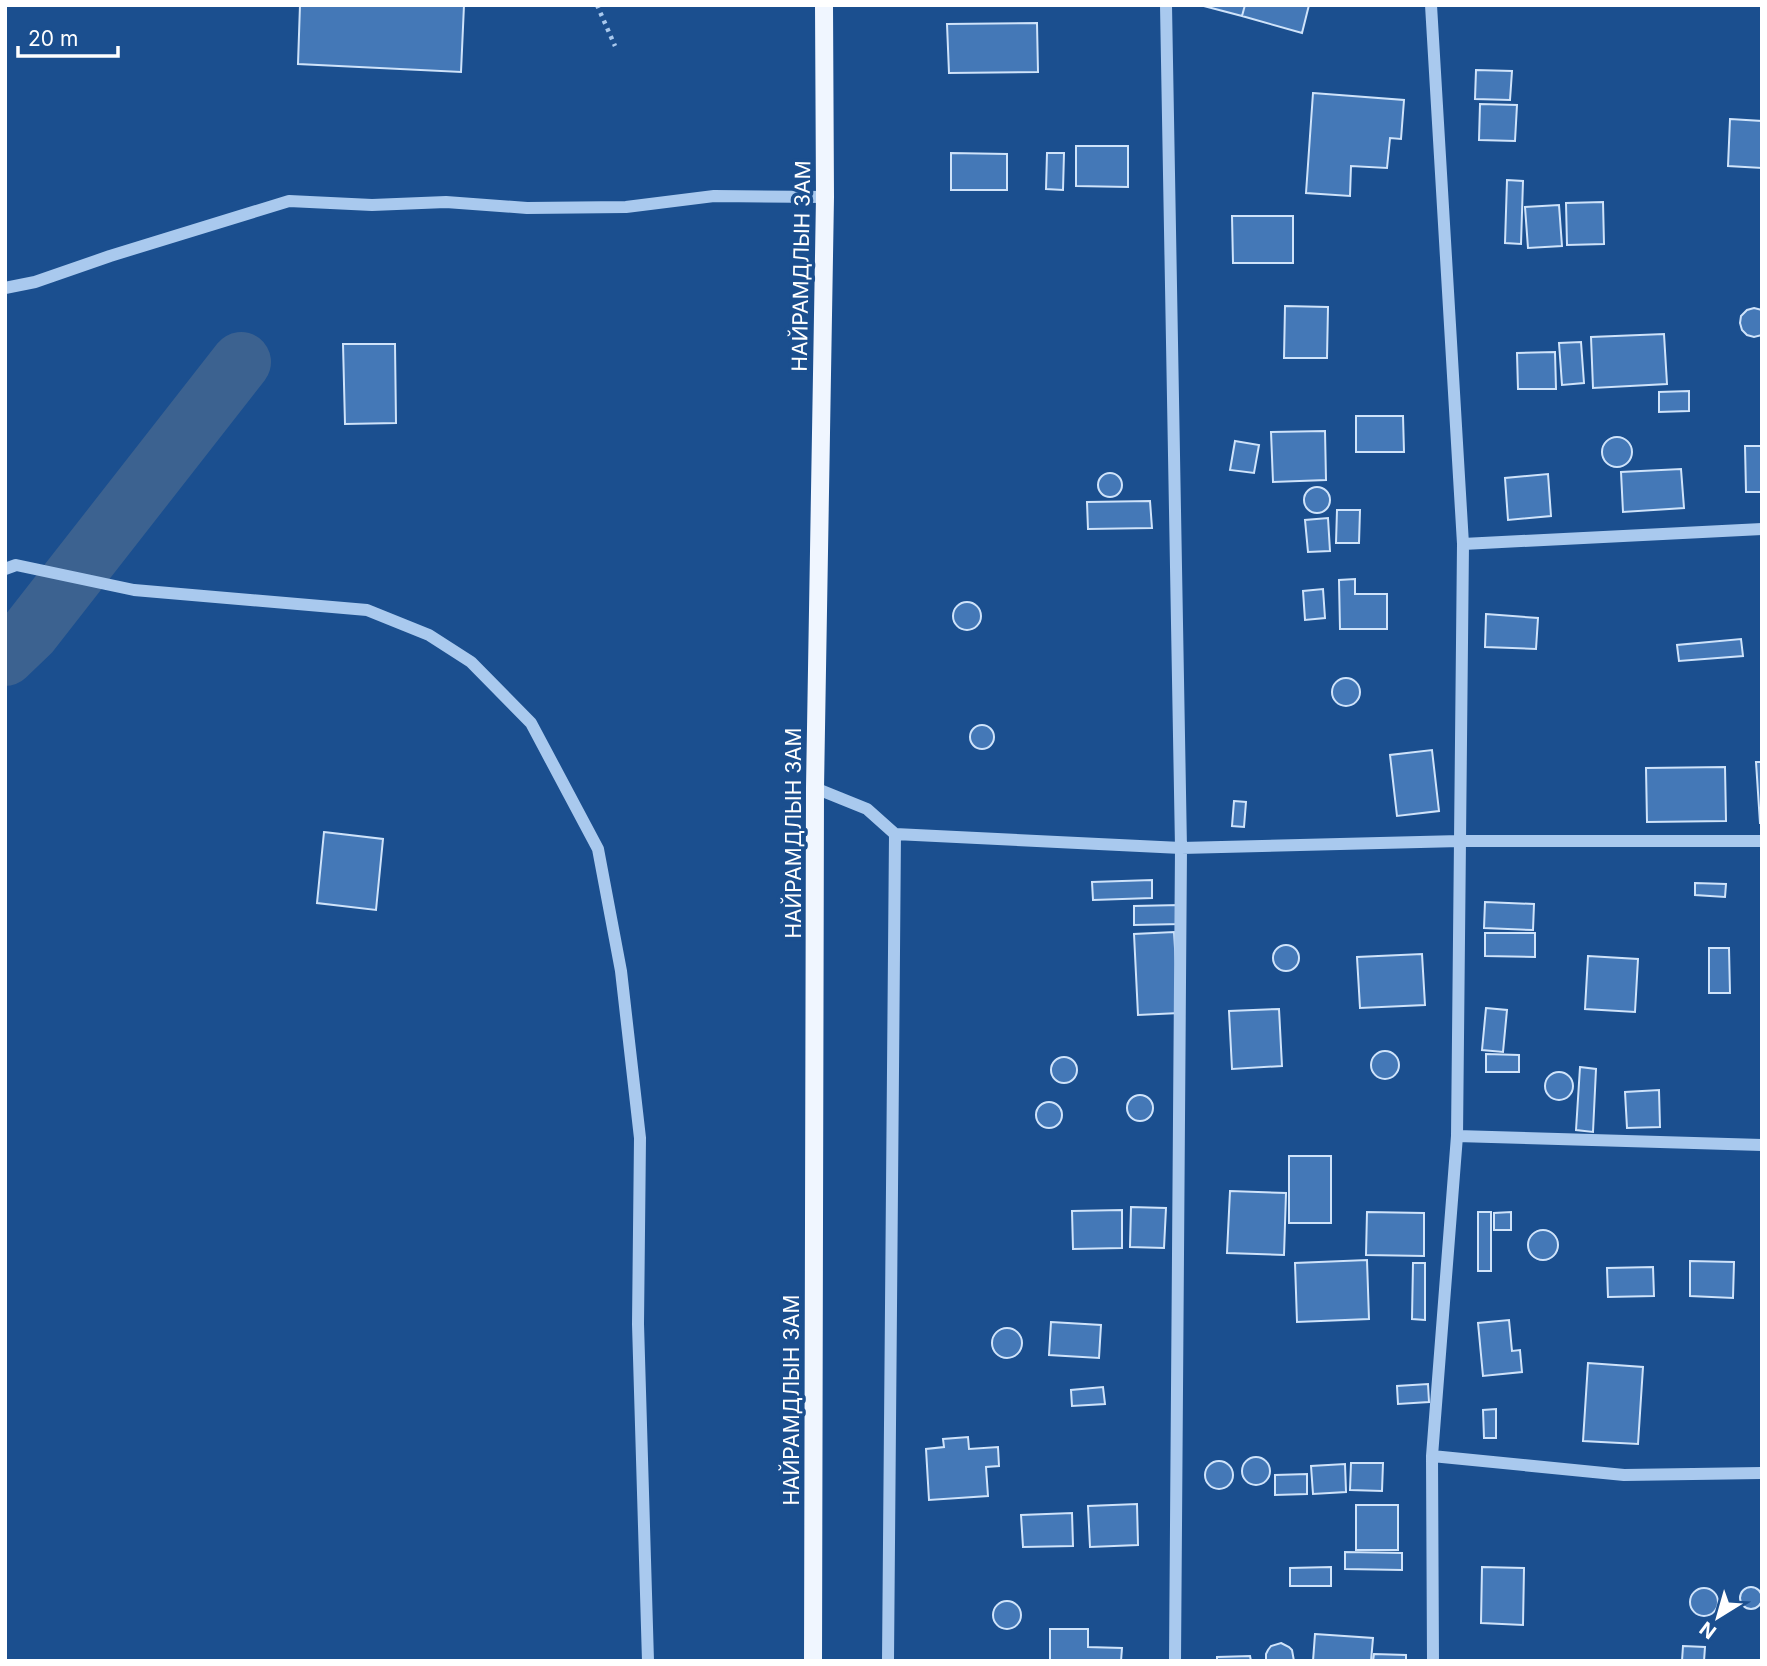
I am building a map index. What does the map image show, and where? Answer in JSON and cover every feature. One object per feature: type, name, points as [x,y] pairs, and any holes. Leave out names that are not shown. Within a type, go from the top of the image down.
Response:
[{"type":"main road","name":"НАЙРАМДЛЫН ЗАМ","points":[[813,1661],[815,788],[825,197],[824,5]]},
{"type":"street","points":[[1166,5],[1181,848],[1175,1661]]},
{"type":"street","points":[[1431,5],[1463,544],[1457,1136],[1432,1456],[1433,1661]]},
{"type":"street","points":[[5,288],[35,282],[289,201],[372,205],[446,202],[527,208],[626,207],[714,197],[825,197]]},
{"type":"street","points":[[1463,544],[1762,529]]},
{"type":"street","points":[[12,566],[134,590],[367,610],[429,635],[471,662],[531,723],[598,849],[621,971],[640,1138],[638,1324],[648,1661]]},
{"type":"street","points":[[815,788],[867,809],[895,834],[1181,848],[1460,841],[1762,841]]},
{"type":"street","points":[[888,1661],[895,834]]},
{"type":"street","points":[[1457,1136],[1762,1145]]},
{"type":"street","points":[[1432,1456],[1624,1475],[1762,1473]]},
{"type":"path","points":[[597,5],[615,46]]},
{"type":"building","points":[[300,5],[464,5],[461,72],[298,64]]},
{"type":"building","points":[[1200,5],[1245,5],[1242,16]]},
{"type":"building","points":[[1245,5],[1309,5],[1302,33],[1242,16]]},
{"type":"building","points":[[1037,23],[1038,72],[949,73],[947,24]]},
{"type":"building","points":[[1476,70],[1512,71],[1510,100],[1475,99]]},
{"type":"building","points":[[1313,93],[1404,100],[1401,139],[1390,138],[1387,168],[1351,166],[1350,196],[1306,193]]},
{"type":"building","points":[[1480,104],[1517,105],[1515,141],[1479,140]]},
{"type":"building","points":[[1730,119],[1762,121],[1762,168],[1728,166]]},
{"type":"building","points":[[1076,146],[1128,146],[1128,187],[1076,186]]},
{"type":"building","points":[[951,153],[1007,154],[1007,190],[951,190]]},
{"type":"building","points":[[1047,153],[1064,153],[1063,190],[1046,189]]},
{"type":"building","points":[[1507,180],[1523,181],[1521,244],[1505,243]]},
{"type":"building","points":[[1603,202],[1604,244],[1567,245],[1566,203]]},
{"type":"building","points":[[1559,205],[1562,246],[1528,248],[1525,207]]},
{"type":"building","points":[[1232,216],[1293,216],[1293,263],[1233,263]]},
{"type":"building","points":[[1285,306],[1328,307],[1327,358],[1284,358]]},
{"type":"building","points":[[1754,308],[1762,310],[1762,335],[1754,337],[1742,330],[1740,323],[1741,316]]},
{"type":"building","points":[[1664,334],[1667,384],[1593,388],[1591,337]]},
{"type":"building","points":[[1581,342],[1584,383],[1562,385],[1559,343]]},
{"type":"building","points":[[343,344],[395,344],[396,423],[345,424]]},
{"type":"building","points":[[1555,352],[1556,389],[1518,389],[1517,353]]},
{"type":"building","points":[[1689,391],[1689,411],[1659,412],[1659,392]]},
{"type":"building","points":[[1356,416],[1403,416],[1404,452],[1356,452]]},
{"type":"building","points":[[1325,431],[1326,480],[1273,482],[1271,432]]},
{"type":"building","points":[[1617,437],[1628,441],[1632,452],[1628,463],[1617,467],[1606,463],[1602,452],[1606,441]]},
{"type":"building","points":[[1235,441],[1259,445],[1254,473],[1230,470]]},
{"type":"building","points":[[1745,446],[1762,446],[1762,492],[1746,492]]},
{"type":"building","points":[[1681,469],[1684,508],[1623,512],[1621,472]]},
{"type":"building","points":[[1110,473],[1119,476],[1122,485],[1119,494],[1110,497],[1101,494],[1098,485],[1101,476]]},
{"type":"building","points":[[1548,474],[1551,516],[1508,520],[1505,478]]},
{"type":"building","points":[[1317,487],[1326,491],[1330,500],[1326,509],[1317,513],[1308,509],[1304,500],[1308,491]]},
{"type":"building","points":[[1150,501],[1152,528],[1088,529],[1087,502]]},
{"type":"building","points":[[1337,510],[1360,510],[1359,543],[1336,543]]},
{"type":"building","points":[[1328,518],[1330,551],[1308,552],[1305,520]]},
{"type":"building","points":[[1355,579],[1355,594],[1387,594],[1387,629],[1340,629],[1339,580]]},
{"type":"building","points":[[1323,589],[1325,618],[1305,620],[1303,591]]},
{"type":"building","points":[[967,602],[977,606],[981,616],[977,626],[967,630],[957,626],[953,616],[957,606]]},
{"type":"building","points":[[1486,614],[1538,618],[1536,649],[1485,647]]},
{"type":"building","points":[[1741,639],[1743,656],[1679,661],[1677,645]]},
{"type":"building","points":[[1346,678],[1356,682],[1360,692],[1356,702],[1346,706],[1336,702],[1332,692],[1336,682]]},
{"type":"building","points":[[982,725],[991,728],[994,737],[991,746],[982,749],[973,746],[970,737],[973,728]]},
{"type":"building","points":[[1432,750],[1439,811],[1397,816],[1390,755]]},
{"type":"building","points":[[1756,762],[1762,762],[1762,823],[1760,823]]},
{"type":"building","points":[[1725,767],[1726,821],[1647,822],[1646,768]]},
{"type":"building","points":[[1234,801],[1246,802],[1244,827],[1232,826]]},
{"type":"building","points":[[324,832],[383,839],[376,910],[317,903]]},
{"type":"building","points":[[1152,880],[1152,898],[1093,900],[1092,882]]},
{"type":"building","points":[[1695,883],[1726,884],[1725,897],[1695,895]]},
{"type":"building","points":[[1485,902],[1534,904],[1533,930],[1484,928]]},
{"type":"building","points":[[1180,905],[1181,924],[1134,925],[1134,906]]},
{"type":"building","points":[[1174,932],[1179,1013],[1138,1015],[1134,934]]},
{"type":"building","points":[[1485,933],[1535,933],[1535,957],[1485,956]]},
{"type":"building","points":[[1286,945],[1295,949],[1299,958],[1295,967],[1286,971],[1277,967],[1273,958],[1277,949]]},
{"type":"building","points":[[1709,948],[1729,948],[1730,993],[1709,993]]},
{"type":"building","points":[[1422,954],[1425,1005],[1360,1008],[1357,957]]},
{"type":"building","points":[[1588,956],[1638,959],[1635,1012],[1585,1009]]},
{"type":"building","points":[[1486,1008],[1507,1010],[1503,1052],[1482,1050]]},
{"type":"building","points":[[1279,1009],[1282,1066],[1232,1069],[1229,1011]]},
{"type":"building","points":[[1385,1051],[1395,1055],[1399,1065],[1395,1075],[1385,1079],[1375,1075],[1371,1065],[1375,1055]]},
{"type":"building","points":[[1486,1054],[1519,1055],[1519,1072],[1486,1072]]},
{"type":"building","points":[[1064,1057],[1073,1061],[1077,1070],[1073,1079],[1064,1083],[1055,1079],[1051,1070],[1055,1061]]},
{"type":"building","points":[[1580,1067],[1596,1069],[1593,1132],[1576,1130]]},
{"type":"building","points":[[1559,1072],[1569,1076],[1573,1086],[1569,1096],[1559,1100],[1549,1096],[1545,1086],[1549,1076]]},
{"type":"building","points":[[1659,1090],[1660,1127],[1627,1128],[1625,1092]]},
{"type":"building","points":[[1140,1095],[1149,1099],[1153,1108],[1149,1117],[1140,1121],[1131,1117],[1127,1108],[1131,1099]]},
{"type":"building","points":[[1049,1102],[1058,1106],[1062,1115],[1058,1124],[1049,1128],[1040,1124],[1036,1115],[1040,1106]]},
{"type":"building","points":[[1289,1156],[1331,1156],[1331,1223],[1289,1223]]},
{"type":"building","points":[[1230,1191],[1286,1193],[1284,1255],[1227,1253]]},
{"type":"building","points":[[1131,1207],[1166,1208],[1164,1248],[1130,1247]]},
{"type":"building","points":[[1122,1210],[1122,1248],[1073,1249],[1072,1211]]},
{"type":"building","points":[[1367,1212],[1424,1213],[1424,1256],[1366,1255]]},
{"type":"building","points":[[1478,1212],[1491,1212],[1491,1271],[1478,1271]]},
{"type":"building","points":[[1511,1212],[1511,1230],[1494,1230],[1494,1213]]},
{"type":"building","points":[[1543,1230],[1554,1234],[1558,1245],[1554,1256],[1543,1260],[1532,1256],[1528,1245],[1532,1234]]},
{"type":"building","points":[[1367,1260],[1369,1319],[1297,1322],[1295,1263]]},
{"type":"building","points":[[1690,1261],[1734,1262],[1733,1298],[1690,1296]]},
{"type":"building","points":[[1413,1263],[1425,1263],[1425,1320],[1412,1319]]},
{"type":"building","points":[[1653,1267],[1654,1296],[1608,1297],[1607,1268]]},
{"type":"building","points":[[1509,1320],[1512,1351],[1520,1350],[1522,1372],[1483,1376],[1478,1323]]},
{"type":"building","points":[[1051,1322],[1101,1325],[1099,1358],[1049,1355]]},
{"type":"building","points":[[1007,1328],[1018,1332],[1022,1343],[1018,1354],[1007,1358],[996,1354],[992,1343],[996,1332]]},
{"type":"building","points":[[1588,1363],[1643,1367],[1638,1444],[1583,1441]]},
{"type":"building","points":[[1428,1384],[1429,1402],[1398,1404],[1397,1386]]},
{"type":"building","points":[[1103,1387],[1105,1404],[1072,1406],[1071,1390]]},
{"type":"building","points":[[1496,1409],[1496,1438],[1484,1438],[1483,1410]]},
{"type":"building","points":[[968,1437],[969,1449],[998,1447],[999,1466],[986,1467],[988,1496],[929,1500],[926,1449],[944,1447],[943,1439]]},
{"type":"building","points":[[1256,1457],[1266,1461],[1270,1471],[1266,1481],[1256,1485],[1246,1481],[1242,1471],[1246,1461]]},
{"type":"building","points":[[1219,1461],[1229,1465],[1233,1475],[1229,1485],[1219,1489],[1209,1485],[1205,1475],[1209,1465]]},
{"type":"building","points":[[1351,1463],[1383,1463],[1382,1491],[1350,1490]]},
{"type":"building","points":[[1345,1464],[1346,1492],[1313,1494],[1311,1466]]},
{"type":"building","points":[[1307,1474],[1307,1494],[1275,1495],[1275,1475]]},
{"type":"building","points":[[1137,1504],[1138,1545],[1090,1547],[1088,1506]]},
{"type":"building","points":[[1356,1505],[1398,1505],[1398,1550],[1356,1550]]},
{"type":"building","points":[[1072,1513],[1073,1546],[1023,1547],[1021,1515]]},
{"type":"building","points":[[1345,1552],[1402,1553],[1402,1570],[1345,1569]]},
{"type":"building","points":[[1331,1567],[1331,1586],[1290,1586],[1290,1568]]},
{"type":"building","points":[[1482,1567],[1524,1568],[1523,1625],[1481,1623]]},
{"type":"building","points":[[1751,1587],[1759,1590],[1762,1598],[1759,1606],[1751,1609],[1743,1606],[1740,1598],[1743,1590]]},
{"type":"building","points":[[1704,1588],[1714,1592],[1718,1602],[1714,1612],[1704,1616],[1694,1612],[1690,1602],[1694,1592]]},
{"type":"building","points":[[1007,1601],[1017,1605],[1021,1615],[1017,1625],[1007,1629],[997,1625],[993,1615],[997,1605]]},
{"type":"building","points":[[1050,1629],[1088,1629],[1088,1647],[1122,1648],[1121,1661],[1050,1661]]},
{"type":"building","points":[[1315,1634],[1373,1638],[1371,1661],[1313,1661]]},
{"type":"building","points":[[1281,1643],[1292,1650],[1294,1661],[1266,1661],[1266,1654],[1271,1646]]},
{"type":"building","points":[[1683,1646],[1705,1647],[1704,1661],[1682,1661]]},
{"type":"building","points":[[1374,1654],[1406,1655],[1406,1661],[1373,1661]]},
{"type":"building","points":[[1250,1656],[1251,1661],[1217,1661],[1217,1657]]},
{"type":"waterway","points":[[5,656],[30,632],[241,362]]}]
